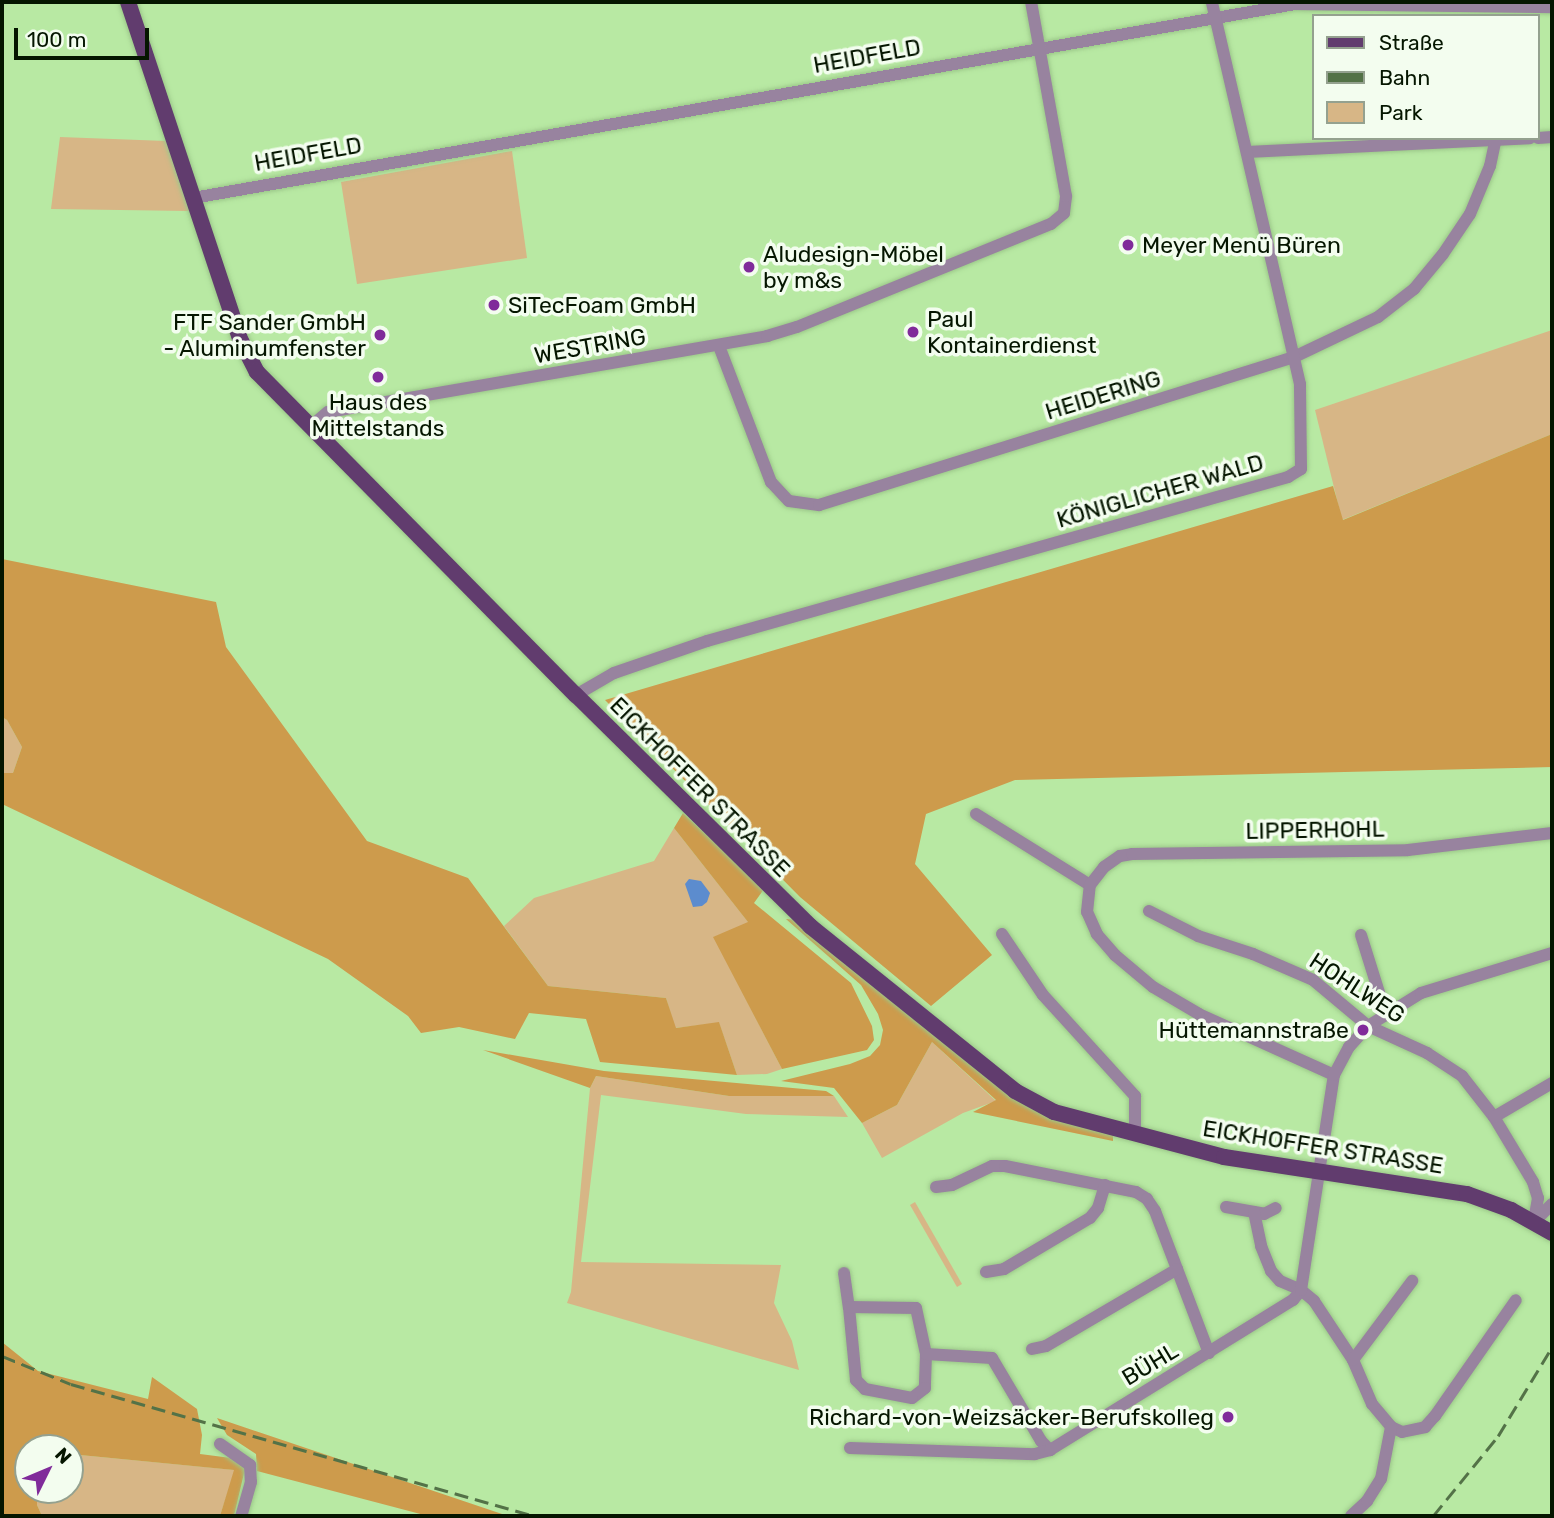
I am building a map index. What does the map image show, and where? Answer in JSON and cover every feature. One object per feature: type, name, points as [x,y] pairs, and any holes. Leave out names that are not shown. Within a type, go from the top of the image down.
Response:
[{"type":"main road","name":"EICKHOFFER STRASSE","points":[[128,2],[250,360],[267,384],[788,907],[1015,1091],[1054,1112],[1224,1157],[1466,1194],[1534,1221],[1552,1233]]},
{"type":"street","name":"WESTRING","points":[[310,427],[328,412],[719,346],[797,327],[1059,219],[1064,213],[1066,195],[1031,2]]},
{"type":"street","name":"KÖNIGLICHER WALD","points":[[576,695],[614,673],[707,641],[1293,476],[1303,462],[1300,384],[1212,2]]},
{"type":"street","name":"HEIDFELD","points":[[193,198],[1215,15],[1295,4],[1552,7]]},
{"type":"street","points":[[1247,152],[1477,140]]},
{"type":"street","name":"HEIDERING","points":[[719,346],[771,482],[789,500],[819,506],[1293,358],[1378,317],[1414,289],[1443,254],[1470,214],[1490,166],[1496,140]]},
{"type":"street","points":[[976,814],[1090,885],[1087,912],[1097,934],[1153,987],[1199,1014],[1334,1075]]},
{"type":"street","name":"LIPPERHOHL","points":[[1090,885],[1104,867],[1119,856],[1132,854],[1408,850],[1552,833]]},
{"type":"street","name":"HOHLWEG","points":[[1149,911],[1198,936],[1253,954],[1313,980],[1368,1026],[1427,1053],[1462,1076],[1494,1117],[1533,1182],[1538,1198],[1534,1221]]},
{"type":"street","points":[[1002,934],[1044,995],[1135,1096],[1135,1135]]},
{"type":"street","points":[[1361,935],[1386,1015]]},
{"type":"street","points":[[1301,1290],[1334,1075],[1349,1047],[1368,1026],[1421,993],[1552,953]]},
{"type":"street","points":[[1494,1117],[1552,1083]]},
{"type":"street","points":[[936,1187],[952,1185],[992,1166],[1136,1192],[1147,1199],[1209,1353]]},
{"type":"street","points":[[986,1272],[1003,1269],[1090,1218],[1098,1208],[1105,1185]]},
{"type":"street","points":[[1534,1221],[1552,1204]]},
{"type":"street","points":[[1226,1207],[1264,1214],[1276,1208]]},
{"type":"street","points":[[1254,1212],[1261,1246],[1271,1271],[1280,1281],[1301,1290],[1314,1301],[1353,1360],[1372,1404],[1391,1427],[1402,1432],[1425,1427],[1435,1416],[1516,1300]]},
{"type":"street","points":[[1032,1349],[1046,1346],[1177,1269]]},
{"type":"street","points":[[844,1273],[856,1380],[865,1389],[912,1398],[925,1388],[926,1354],[916,1308],[849,1307]]},
{"type":"street","points":[[1353,1360],[1412,1281]]},
{"type":"street","name":"BÜHL","points":[[850,1448],[1035,1454],[1050,1450],[1273,1314],[1293,1300],[1301,1290]]},
{"type":"street","points":[[926,1354],[992,1358],[1041,1441],[1050,1450]]},
{"type":"street","points":[[1351,1516],[1367,1501],[1381,1479],[1391,1427]]},
{"type":"street","points":[[220,1444],[250,1465],[251,1482],[240,1516]]},
{"type":"green space","points":[[60,137],[166,141],[189,211],[51,209]]},
{"type":"green space","points":[[512,151],[527,258],[357,284],[341,182]]},
{"type":"green space","points":[[1552,330],[1552,434],[1342,520],[1315,410]]},
{"type":"green space","points":[[2,717],[7,720],[22,747],[13,773],[2,773]]},
{"type":"green space","points":[[674,828],[749,923],[714,937],[782,1069],[767,1074],[737,1075],[719,1023],[675,1028],[666,998],[548,986],[504,926],[534,898],[654,861]]},
{"type":"green space","points":[[932,1042],[996,1101],[963,1113],[882,1158],[862,1123],[897,1105]]},
{"type":"green space","points":[[596,1076],[729,1096],[834,1096],[848,1117],[746,1114],[601,1095],[581,1262],[781,1265],[774,1303],[792,1341],[799,1370],[567,1303],[571,1292],[590,1088]]},
{"type":"green space","points":[[915,1202],[962,1284],[957,1287],[910,1205]]},
{"type":"green space","points":[[84,1455],[235,1470],[220,1516],[42,1516],[37,1505],[84,1504]]},
{"type":"shaded area","points":[[1552,434],[1552,767],[1015,780],[926,814],[915,864],[992,955],[931,1006],[800,897],[605,700],[1333,486],[1343,520]]},
{"type":"shaded area","points":[[2,559],[216,602],[226,647],[367,841],[468,878],[548,986],[666,998],[676,1028],[719,1022],[737,1075],[600,1062],[586,1019],[529,1013],[515,1039],[459,1027],[421,1033],[408,1016],[328,959],[2,804],[2,773],[13,773],[22,747],[7,720],[2,717]]},
{"type":"shaded area","points":[[683,813],[764,889],[754,903],[851,983],[872,1026],[874,1040],[867,1050],[782,1069],[713,937],[748,922],[674,828]]},
{"type":"shaded area","points":[[786,919],[798,920],[1014,1097],[1113,1135],[1113,1141],[973,1112],[996,1100],[932,1042],[897,1105],[862,1123],[834,1088],[781,1081],[850,1064],[870,1056],[880,1045],[883,1030],[878,1014],[861,985]]},
{"type":"shaded area","points":[[483,1050],[604,1071],[826,1091],[834,1096],[729,1096],[596,1076],[590,1088]]},
{"type":"shaded area","points":[[2,1342],[38,1371],[148,1399],[152,1377],[197,1409],[202,1435],[200,1454],[239,1459],[245,1469],[234,1516],[220,1516],[234,1470],[84,1455],[84,1434],[14,1434],[14,1504],[37,1504],[42,1516],[2,1516]]},
{"type":"shaded area","points":[[217,1418],[508,1516],[428,1516],[257,1471],[256,1454],[227,1435]]},
{"type":"water","points":[[689,879],[701,881],[710,893],[707,902],[702,906],[693,907],[685,884]]},
{"type":"railway","points":[[1433,1516],[1498,1436],[1552,1347]]},
{"type":"railway","points":[[2,1356],[71,1384],[535,1516]]},
{"type":"place","name":"Meyer Menü Büren","points":[[1128,245]]},
{"type":"place","name":"Aludesign-Möbel by m&s","points":[[749,267]]},
{"type":"place","name":"SiTecFoam GmbH","points":[[494,305]]},
{"type":"place","name":"Paul Kontainerdienst","points":[[913,332]]},
{"type":"place","name":"FTF Sander GmbH - Aluminumfenster","points":[[380,335]]},
{"type":"place","name":"Haus des Mittelstands","points":[[378,377]]},
{"type":"place","name":"Hüttemannstraße","points":[[1363,1030]]},
{"type":"place","name":"Richard-von-Weizsäcker-Berufskolleg","points":[[1228,1417]]}]
